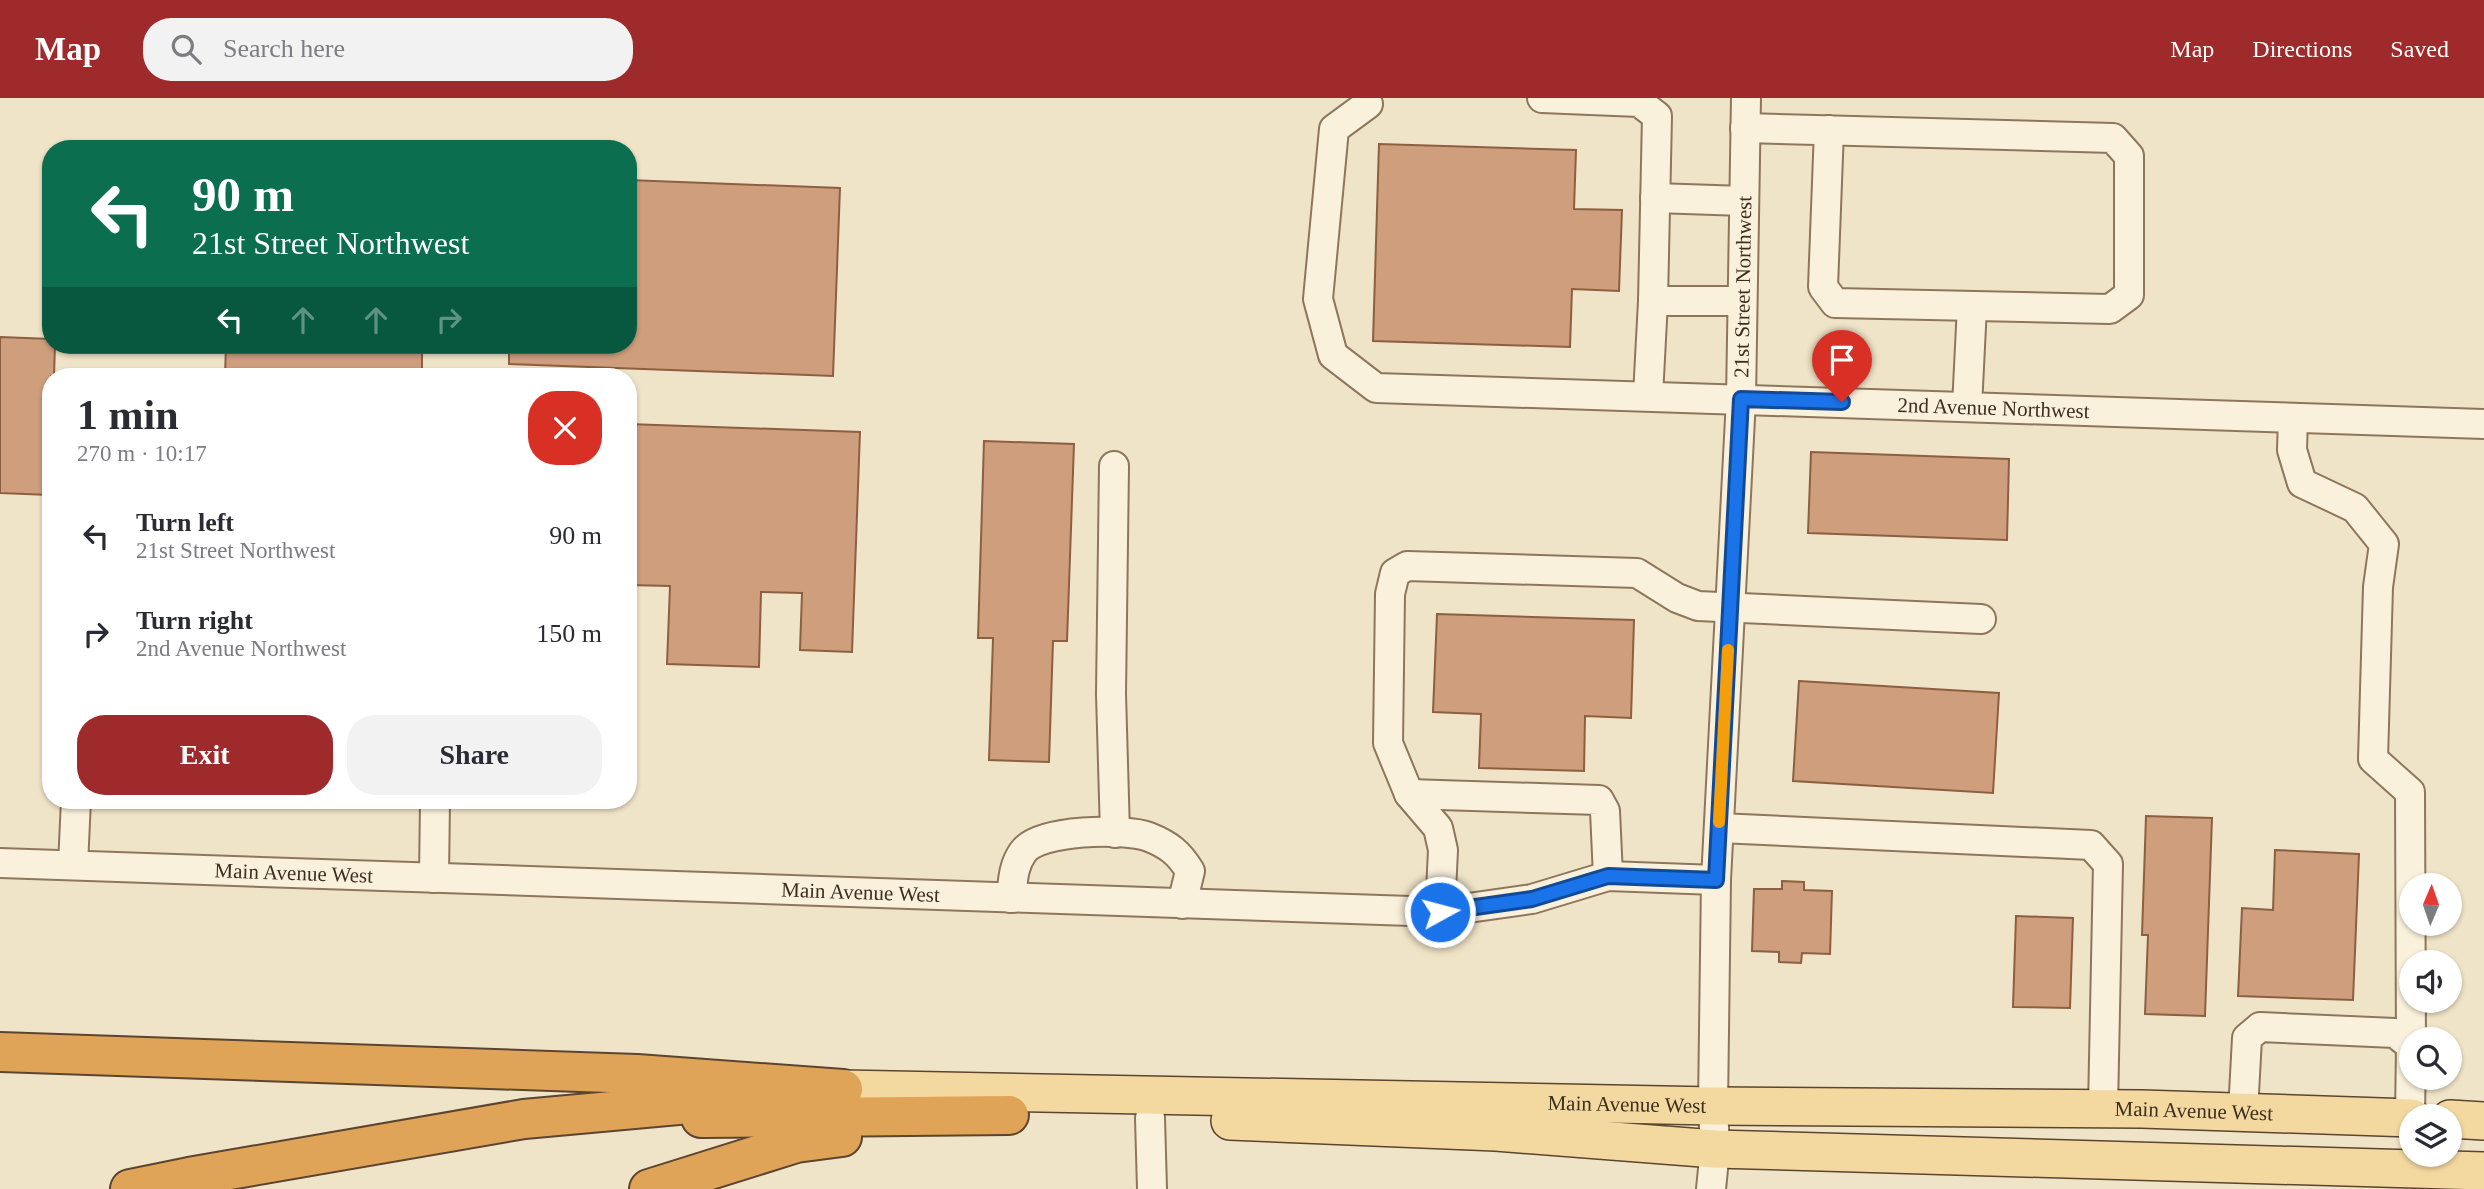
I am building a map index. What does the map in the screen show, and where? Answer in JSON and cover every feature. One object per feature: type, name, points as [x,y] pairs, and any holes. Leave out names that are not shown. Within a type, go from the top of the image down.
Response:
[{"type":"highway","points":[[0,1052],[637,1074],[843,1089]]},
{"type":"highway","points":[[130,1189],[524,1119],[843,1089]]},
{"type":"highway","points":[[524,1119],[1009,1115]]},
{"type":"highway","points":[[649,1189],[796,1143],[1009,1115]]},
{"type":"main road","name":"Main Avenue West","points":[[843,1089],[1713,1105],[2103,1108],[2399,1118]]},
{"type":"main road","name":"Main Avenue West","points":[[1009,1115],[1496,1132],[1715,1149],[2484,1171]]},
{"type":"main road","points":[[2462,1120],[2484,1121]]},
{"type":"street","points":[[1542,98],[1639,102],[1657,116],[1648,396]]},
{"type":"street","name":"21st Street Northwest","points":[[1711,1189],[1715,1149],[1713,1105],[1716,880],[1741,399],[1746,98]]},
{"type":"street","name":"2nd Avenue Northwest","points":[[1368,100],[1334,129],[1318,299],[1333,355],[1376,388],[2484,424]]},
{"type":"street","points":[[1745,128],[1829,130],[2113,138],[2129,156],[2129,295],[2110,309],[1835,303],[1824,287],[1829,130]]},
{"type":"street","points":[[1655,198],[1744,201]]},
{"type":"street","points":[[1653,300],[1742,301]]},
{"type":"street","points":[[1967,407],[1972,306]]},
{"type":"street","points":[[2292,418],[2292,450],[2302,483],[2355,508],[2384,544],[2378,587],[2373,759],[2410,792],[2411,1027]]},
{"type":"street","points":[[1114,466],[1111,694],[1115,833]]},
{"type":"street","points":[[1440,912],[1443,850],[1438,828],[1409,794],[1388,743],[1390,594],[1395,573],[1406,566],[1637,573],[1698,606],[1980,619]]},
{"type":"street","points":[[1409,794],[1599,800],[1605,811],[1608,876]]},
{"type":"street","points":[[74,865],[76,809]]},
{"type":"street","points":[[434,878],[435,809]]},
{"type":"street","points":[[1719,828],[2091,845],[2108,864],[2103,1108]]},
{"type":"street","points":[[1011,898],[1014,869],[1025,849],[1054,837],[1093,831],[1148,836],[1179,853],[1190,871],[1182,904]]},
{"type":"street","name":"Main Avenue West","points":[[0,863],[1440,912],[1532,899],[1608,876],[1716,880]]},
{"type":"street","points":[[2242,1112],[2247,1038],[2260,1027],[2395,1033],[2399,1036]]},
{"type":"street","points":[[1150,1118],[1152,1189]]},
{"type":"building","points":[[1379,144],[1576,150],[1574,209],[1622,210],[1619,291],[1572,289],[1570,347],[1373,341]]},
{"type":"building","points":[[637,180],[840,188],[833,376],[509,364],[509,354],[637,354]]},
{"type":"building","points":[[0,337],[42,339],[42,354],[55,354],[54,368],[42,368],[42,495],[0,493]]},
{"type":"building","points":[[226,354],[422,354],[422,368],[225,368]]},
{"type":"building","points":[[637,424],[860,432],[852,652],[800,650],[802,593],[761,592],[759,667],[667,664],[670,586],[637,585]]},
{"type":"building","points":[[984,441],[1074,444],[1067,641],[1053,641],[1049,762],[989,760],[993,638],[978,638]]},
{"type":"building","points":[[1811,452],[2009,459],[2007,540],[1808,533]]},
{"type":"building","points":[[1437,614],[1634,620],[1631,718],[1585,716],[1584,771],[1479,768],[1481,714],[1433,712]]},
{"type":"building","points":[[1799,681],[1999,693],[1993,793],[1793,781]]},
{"type":"building","points":[[2146,816],[2212,818],[2205,1016],[2145,1014],[2148,935],[2142,935]]},
{"type":"building","points":[[2275,850],[2359,854],[2353,1000],[2238,996],[2242,908],[2273,910]]},
{"type":"building","points":[[1782,881],[1804,882],[1804,890],[1832,891],[1830,954],[1802,953],[1801,963],[1779,962],[1779,952],[1752,951],[1754,889],[1782,889]]},
{"type":"building","points":[[2016,916],[2073,918],[2070,1008],[2013,1007]]},
{"type":"slow traffic","points":[[1719,822],[1728,650]]},
{"type":"route","points":[[1440,912],[1532,899],[1608,876],[1716,880],[1741,399],[1842,402]]}]
